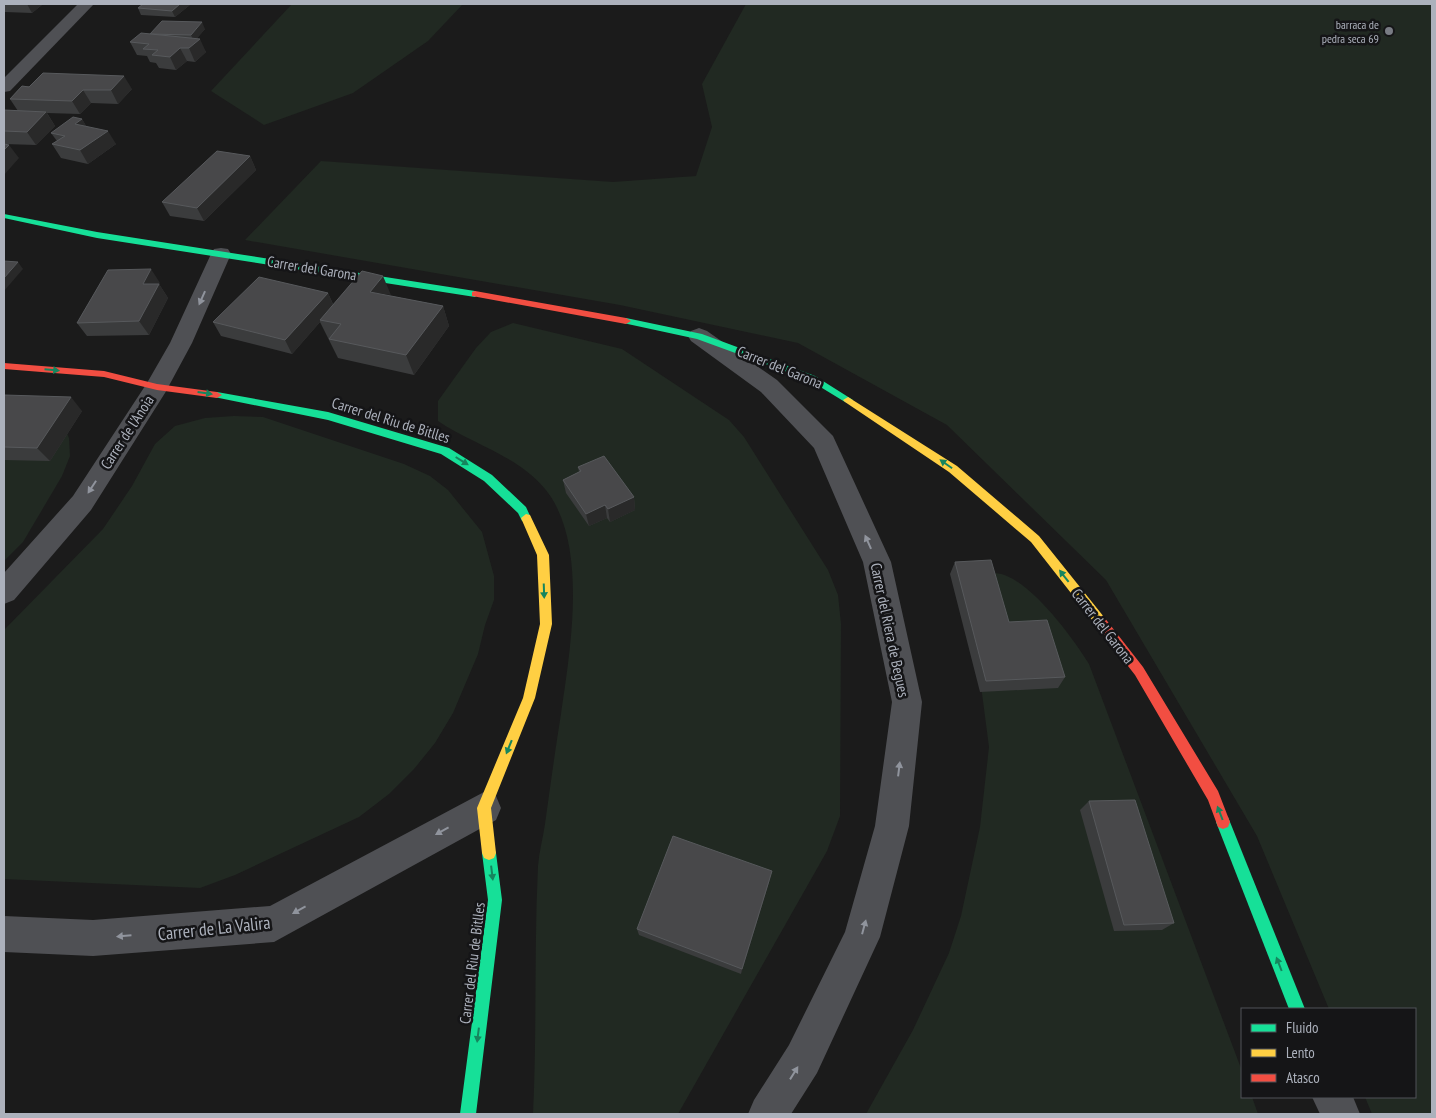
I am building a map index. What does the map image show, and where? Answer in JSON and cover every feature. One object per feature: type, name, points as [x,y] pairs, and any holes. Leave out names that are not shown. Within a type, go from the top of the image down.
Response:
[{"type":"street","points":[[4,87],[35,53],[86,4]]},
{"type":"street","points":[[12,54],[35,53]]},
{"type":"street","name":"Carrer del Garona","points":[[4,216],[97,235],[603,316],[699,336],[812,378],[854,403],[953,469],[1035,540],[1139,671],[1213,796],[1297,1008]]},
{"type":"street","name":"Carrer de l'Anoia","points":[[4,592],[82,503],[157,387],[181,344],[222,254]]},
{"type":"street","name":"Carrer del Riera de Begues","points":[[699,336],[769,386],[824,443],[877,562],[907,702],[892,826],[862,937],[803,1059],[768,1114]]},
{"type":"street","name":"Carrer del Riu de Bitlles","points":[[4,366],[104,374],[157,387],[209,393],[328,416],[445,451],[488,478],[522,510],[543,555],[546,624],[529,698],[484,808],[495,900],[468,1114]]},
{"type":"street","name":"Carrer de La Valira","points":[[4,934],[93,938],[274,924],[484,808]]},
{"type":"street","points":[[1332,1098],[1340,1114]]},
{"type":"shaded area","points":[[292,4],[463,4],[428,41],[353,93],[264,125],[211,91]]},
{"type":"shaded area","points":[[746,4],[1432,4],[1432,1114],[1372,1114],[1365,1098],[1416,1098],[1416,1008],[1329,1008],[1257,836],[1106,580],[947,425],[798,343],[620,305],[245,240],[321,161],[613,182],[696,176],[712,127],[702,84]]},
{"type":"shaded area","points":[[513,323],[622,349],[729,420],[744,437],[828,570],[838,595],[841,624],[840,816],[827,851],[678,1114],[533,1114],[538,866],[565,689],[571,633],[573,603],[569,546],[562,520],[551,497],[540,483],[513,462],[438,421],[438,401],[476,348],[491,332]]},
{"type":"shaded area","points":[[4,398],[62,421],[69,438],[70,456],[62,476],[23,542],[4,561]]},
{"type":"shaded area","points":[[263,417],[404,464],[430,476],[448,490],[482,532],[494,576],[494,600],[485,625],[478,654],[453,713],[435,743],[414,769],[389,794],[359,817],[235,875],[200,888],[4,879],[4,630],[103,529],[132,486],[155,444],[175,426],[205,418]]},
{"type":"shaded area","points":[[979,571],[1006,575],[1031,592],[1064,628],[1089,664],[1241,1068],[1241,1098],[1252,1098],[1258,1114],[866,1114],[913,1030],[949,953],[961,916],[980,827],[989,747],[980,678]]},
{"type":"building","points":[[143,4],[180,4],[172,11],[138,8]]},
{"type":"building","points":[[162,21],[202,22],[191,35],[150,34]]},
{"type":"building","points":[[141,33],[200,39],[189,48],[180,48],[170,57],[152,55],[158,50],[143,49],[149,44],[130,42]]},
{"type":"building","points":[[43,73],[124,76],[111,90],[83,90],[72,101],[10,99],[22,86],[29,87]]},
{"type":"building","points":[[4,110],[46,112],[27,132],[4,131]]},
{"type":"building","points":[[73,117],[82,119],[75,124],[108,131],[80,150],[52,144],[65,136],[51,133]]},
{"type":"building","points":[[217,151],[250,156],[197,208],[162,202]]},
{"type":"building","points":[[4,261],[18,262],[4,278]]},
{"type":"building","points":[[151,269],[143,284],[159,284],[139,321],[77,323],[108,270]]},
{"type":"building","points":[[362,271],[383,276],[370,292],[443,306],[406,355],[329,339],[341,324],[320,320]]},
{"type":"building","points":[[259,277],[328,293],[285,340],[213,322]]},
{"type":"building","points":[[4,395],[71,397],[37,448],[4,447]]},
{"type":"building","points":[[604,456],[634,497],[608,509],[605,505],[586,514],[563,480],[581,471],[578,467]]},
{"type":"building","points":[[991,560],[1009,622],[1047,620],[1065,677],[986,681],[955,562]]},
{"type":"building","points":[[1135,800],[1174,923],[1124,925],[1089,801]]},
{"type":"building","points":[[673,836],[772,871],[742,969],[637,929]]},
{"type":"traffic: fast","points":[[4,216],[97,235],[475,294]]},
{"type":"traffic: fast","points":[[626,321],[699,336],[812,378],[848,400]]},
{"type":"traffic: fast","points":[[217,395],[328,416],[445,451],[488,478],[522,510],[526,518]]},
{"type":"traffic: fast","points":[[1223,822],[1297,1008]]},
{"type":"traffic: fast","points":[[468,1114],[495,900],[489,853]]},
{"type":"traffic: slow","points":[[848,400],[953,469],[1035,539],[1100,621]]},
{"type":"traffic: slow","points":[[489,853],[484,808],[529,698],[546,624],[543,555],[526,518]]},
{"type":"traffic: jam","points":[[475,294],[626,321]]},
{"type":"traffic: jam","points":[[4,366],[104,374],[157,387],[217,395]]},
{"type":"traffic: jam","points":[[1100,621],[1139,671],[1213,796],[1223,822]]},
{"type":"place","name":"barraca de pedra seca 69","points":[[1389,31]]}]
